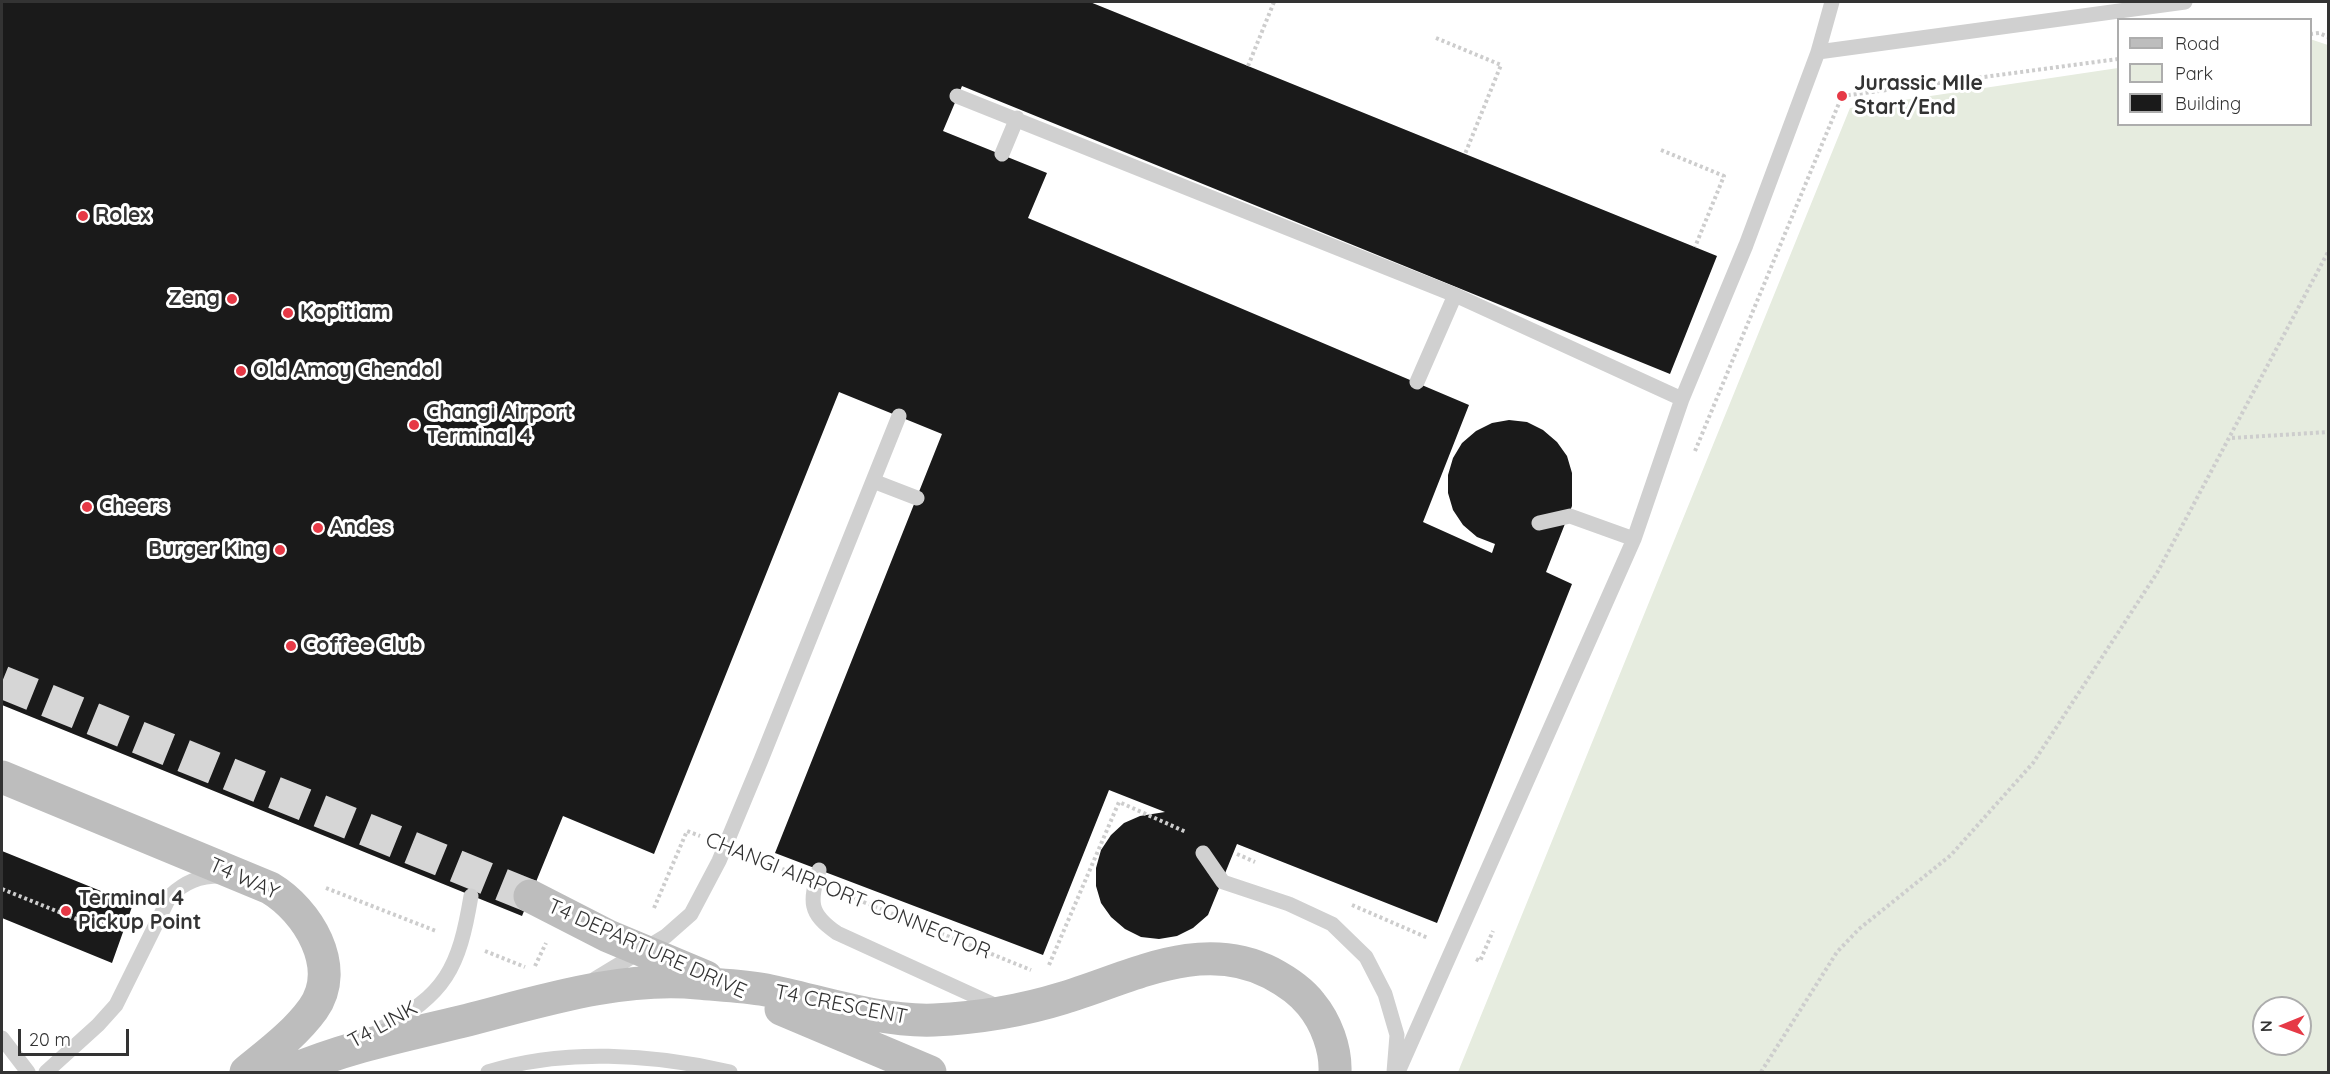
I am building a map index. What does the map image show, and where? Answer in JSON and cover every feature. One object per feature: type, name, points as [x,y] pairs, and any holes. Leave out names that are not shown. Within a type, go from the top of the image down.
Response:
[{"type":"main road","name":"T4 WAY","points":[[2,777],[250,879],[288,898],[305,917],[317,939],[323,984],[314,1007],[294,1031],[246,1072]]},
{"type":"main road","name":"T4 DEPARTURE DRIVE","points":[[530,896],[609,936],[930,1072]]},
{"type":"main road","name":"T4 CRESCENT","points":[[288,1072],[332,1053],[571,994],[642,982],[693,982],[762,990],[882,1016],[923,1020],[962,1019],[1063,998],[1131,973],[1197,959],[1242,961],[1280,978],[1304,995],[1318,1012],[1330,1038],[1335,1072]]},
{"type":"lane","points":[[1396,1072],[1634,539],[1682,399],[1746,245],[1818,52],[1832,2]]},
{"type":"lane","points":[[1818,52],[2185,2]]},
{"type":"lane","points":[[957,96],[1017,118],[1455,295],[1682,399]]},
{"type":"lane","points":[[1002,154],[1017,118]]},
{"type":"lane","points":[[1417,382],[1455,295]]},
{"type":"lane","points":[[571,994],[666,936],[691,914],[726,846],[899,416]]},
{"type":"lane","points":[[873,481],[917,498]]},
{"type":"lane","points":[[1539,523],[1570,516],[1634,539]]},
{"type":"lane","points":[[1203,853],[1222,882],[1289,904],[1332,924],[1366,957],[1386,994],[1397,1035],[1396,1072]]},
{"type":"lane","points":[[46,1072],[98,1025],[116,1005],[170,896],[181,885],[202,876],[250,879]]},
{"type":"lane","points":[[818,876],[812,902],[818,920],[837,933],[1009,1011]]},
{"type":"lane","name":"T4 LINK","points":[[332,1053],[410,1013],[429,999],[449,972],[462,942],[471,896]]},
{"type":"lane","points":[[2,1038],[28,1072]]},
{"type":"lane","points":[[488,1072],[577,1057],[654,1060],[730,1072]]},
{"type":"path","points":[[1248,66],[1274,2]]},
{"type":"path","points":[[2312,34],[2319,33],[2328,37]]},
{"type":"path","points":[[1436,38],[1501,65],[1466,154]]},
{"type":"path","points":[[1842,96],[2117,59]]},
{"type":"path","points":[[1661,150],[1724,176],[1695,248]]},
{"type":"path","points":[[1761,1072],[1837,952],[1859,929],[1951,855],[2033,763],[2157,573],[2231,438],[2328,252]]},
{"type":"path","points":[[2231,438],[2328,432]]},
{"type":"path","points":[[1045,975],[1119,802],[1191,834]]},
{"type":"path","name":"CHANGI AIRPORT CONNECTOR","points":[[653,912],[687,831],[818,876],[1034,970]]},
{"type":"path","points":[[320,885],[533,970],[547,940]]},
{"type":"path","points":[[2,889],[101,929]]},
{"type":"green space","points":[[2312,40],[2328,45],[2328,1072],[1458,1072],[1850,108],[2117,68],[2117,126],[2312,126]]},
{"type":"building","name":"Changi Airport Terminal 4","points":[[2,2],[1090,2],[1717,256],[1670,374],[962,86],[943,131],[1047,173],[1028,218],[1469,405],[1423,522],[1492,553],[1495,544],[1477,537],[1463,525],[1453,510],[1448,493],[1448,475],[1453,458],[1462,443],[1476,431],[1492,423],[1509,420],[1527,422],[1543,430],[1557,442],[1567,456],[1572,473],[1572,506],[1546,572],[1572,584],[1437,923],[1237,844],[1208,915],[1193,928],[1177,936],[1159,939],[1141,937],[1125,929],[1111,917],[1101,903],[1096,886],[1096,868],[1101,850],[1111,835],[1124,823],[1140,816],[1165,812],[1109,790],[1043,955],[775,853],[942,434],[839,392],[654,854],[563,816],[522,916],[2,705]]},
{"type":"building","name":"Terminal 4 Pickup Point","points":[[2,851],[133,904],[112,963],[2,918]]},
{"type":"tunnel","points":[[2,682],[530,896]]},
{"type":"place","name":"Jurassic MIle Start/End","points":[[1842,96]]},
{"type":"place","name":"Rolex","points":[[83,216]]},
{"type":"place","name":"Zeng","points":[[232,299]]},
{"type":"place","name":"Kopitiam","points":[[288,313]]},
{"type":"place","name":"Old Amoy Chendol","points":[[241,371]]},
{"type":"place","name":"Changi Airport Terminal 4","points":[[414,425]]},
{"type":"place","name":"Cheers","points":[[87,507]]},
{"type":"place","name":"Andes","points":[[318,528]]},
{"type":"place","name":"Burger King","points":[[280,550]]},
{"type":"place","name":"Coffee Club","points":[[291,646]]},
{"type":"place","name":"Terminal 4 Pickup Point","points":[[66,911]]}]
